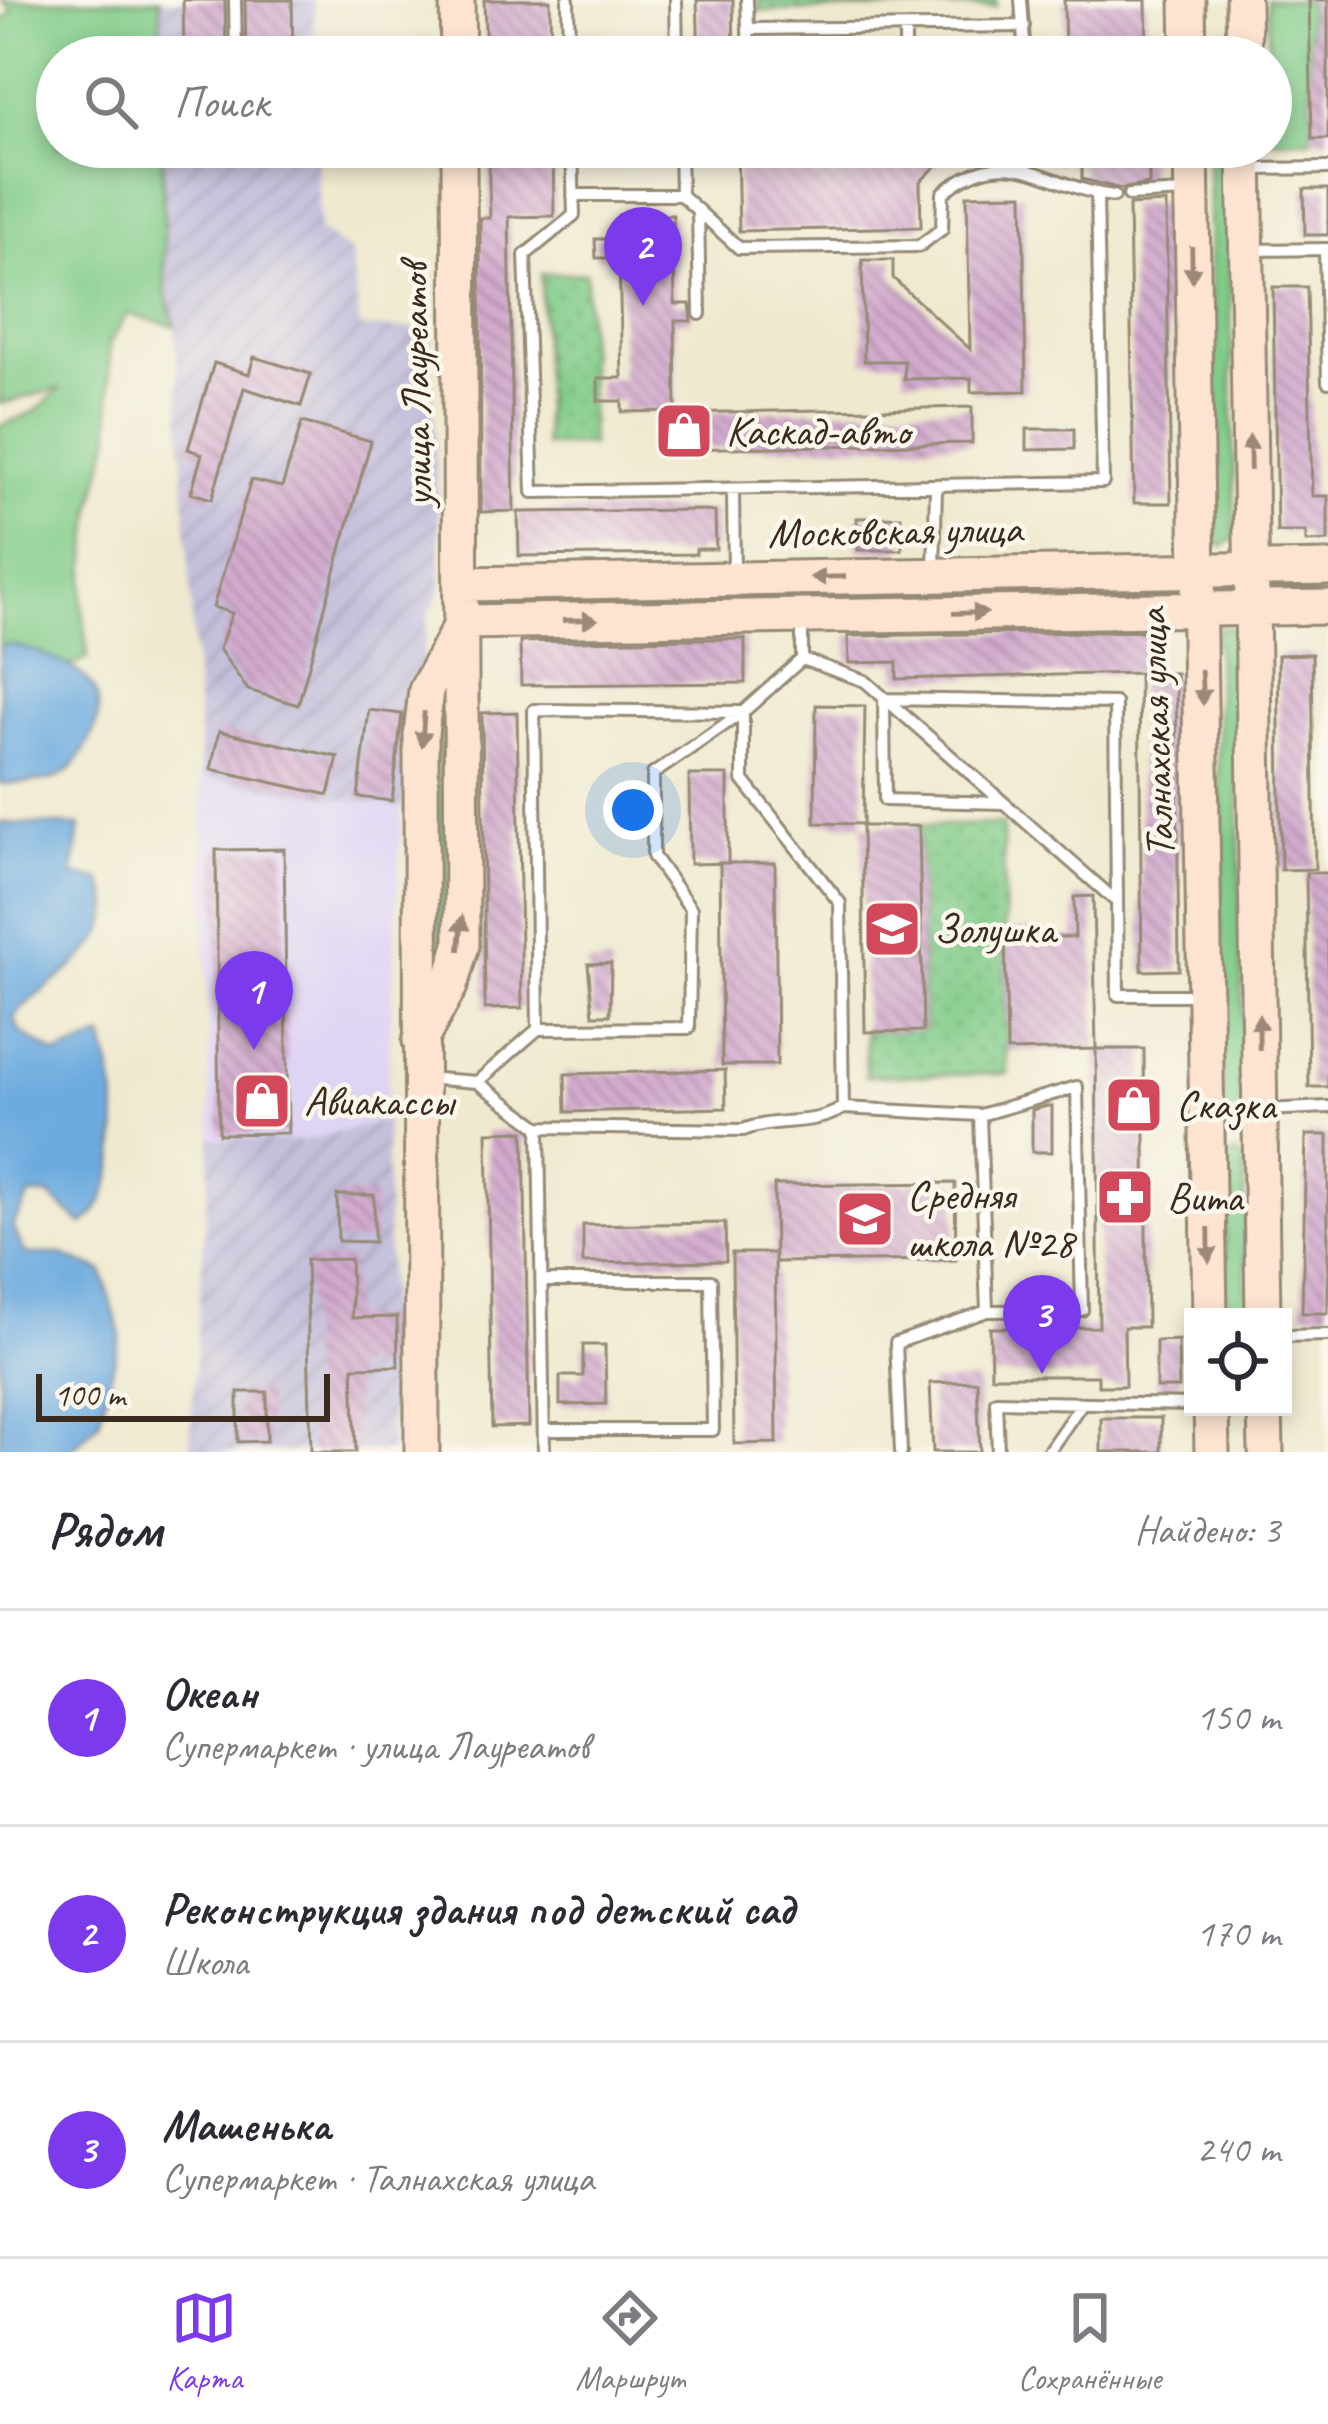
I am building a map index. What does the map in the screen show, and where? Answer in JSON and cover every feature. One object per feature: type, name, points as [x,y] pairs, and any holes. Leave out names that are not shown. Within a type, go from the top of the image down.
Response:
[{"type":"street","points":[[457,0],[458,36]]},
{"type":"street","points":[[1188,0],[1189,36]]},
{"type":"street","points":[[1243,0],[1244,36]]},
{"type":"street","name":"улица Лауреатов","points":[[422,1452],[419,821],[426,690],[464,622],[459,168]]},
{"type":"street","name":"Талнахская улица","points":[[1190,168],[1210,1308]]},
{"type":"street","points":[[1245,168],[1264,1308]]},
{"type":"street","name":"Московская улица","points":[[464,584],[1328,568]]},
{"type":"street","name":"Московская улица","points":[[464,622],[1328,607]]},
{"type":"street","points":[[1211,1416],[1212,1452]]},
{"type":"street","points":[[1265,1416],[1266,1452]]},
{"type":"lane","points":[[236,0],[236,36]]},
{"type":"lane","points":[[568,0],[569,36]]},
{"type":"lane","points":[[676,0],[677,36]]},
{"type":"lane","points":[[747,0],[748,36]]},
{"type":"lane","points":[[1021,0],[1024,36]]},
{"type":"lane","points":[[748,29],[1024,26]]},
{"type":"lane","points":[[904,29],[904,36]]},
{"type":"lane","points":[[1292,164],[1328,168]]},
{"type":"lane","points":[[572,168],[574,215],[525,255],[533,492],[1103,482],[1097,194]]},
{"type":"lane","points":[[680,168],[681,195]]},
{"type":"lane","points":[[573,195],[681,195],[740,248],[920,246],[942,229],[944,193],[970,171],[1027,170],[1114,196]]},
{"type":"lane","points":[[1129,196],[1191,192]]},
{"type":"lane","points":[[698,211],[700,314]]},
{"type":"lane","points":[[1247,250],[1326,249],[1328,382]]},
{"type":"lane","points":[[934,575],[936,486]]},
{"type":"lane","points":[[733,489],[734,579]]},
{"type":"lane","points":[[478,1082],[538,1029],[688,1028],[691,909],[653,856],[653,774],[743,712],[802,659],[802,616]]},
{"type":"lane","points":[[802,659],[865,681],[1117,902]]},
{"type":"lane","points":[[884,699],[1114,703],[1118,994],[1206,994]]},
{"type":"lane","points":[[884,699],[885,800],[1004,803]]},
{"type":"lane","points":[[538,1029],[534,710],[743,712]]},
{"type":"lane","points":[[743,712],[743,780],[840,903],[843,1108]]},
{"type":"lane","points":[[421,1078],[478,1082],[539,1127],[743,1130],[770,1119],[825,1120],[843,1108],[980,1115],[1077,1087],[1082,1310],[987,1311],[896,1343],[901,1452]]},
{"type":"lane","points":[[1260,1110],[1328,1107]]},
{"type":"lane","points":[[980,1115],[987,1311]]},
{"type":"lane","points":[[539,1127],[544,1452]]},
{"type":"lane","points":[[542,1281],[712,1281],[713,1430],[544,1430]]},
{"type":"lane","points":[[1292,1336],[1328,1335]]},
{"type":"lane","points":[[998,1452],[996,1401],[1184,1405]]},
{"type":"lane","points":[[1048,1452],[1082,1403]]},
{"type":"shaded area","points":[[160,0],[314,0],[315,36],[161,36]]},
{"type":"shaded area","points":[[162,168],[318,168],[319,230],[351,253],[360,328],[430,329],[442,587],[428,616],[402,808],[201,777],[175,326],[165,290]]},
{"type":"shaded area","points":[[201,777],[402,808],[386,1121],[301,1141],[211,1138]]},
{"type":"shaded area","points":[[386,1121],[391,1452],[189,1452],[211,1138],[301,1141]]},
{"type":"green space","points":[[0,0],[160,0],[161,36],[36,36],[36,168],[162,168],[165,290],[175,326],[127,314],[109,344],[111,435],[93,507],[82,602],[88,658],[70,666],[38,652],[0,646],[0,426],[36,411],[61,388],[0,404],[0,24],[13,10]]},
{"type":"green space","points":[[758,0],[996,0],[996,7],[758,11]]},
{"type":"green space","points":[[1267,0],[1309,0],[1312,139],[1292,139],[1292,36],[1268,36]]},
{"type":"green space","points":[[1208,168],[1228,168],[1235,537],[1223,547],[1215,540]]},
{"type":"green space","points":[[586,273],[591,445],[545,446],[541,274]]},
{"type":"green space","points":[[912,583],[913,604],[495,606],[496,597]]},
{"type":"green space","points":[[1221,627],[1234,629],[1236,637],[1244,1116],[1233,1126],[1224,1119],[1216,633]]},
{"type":"green space","points":[[448,698],[448,960],[438,960],[438,699]]},
{"type":"green space","points":[[1003,824],[1007,1074],[866,1076],[865,1032],[923,1030],[919,826]]},
{"type":"green space","points":[[1234,1153],[1244,1160],[1247,1308],[1227,1308],[1224,1160]]},
{"type":"water","points":[[9,644],[67,665],[93,688],[98,704],[96,723],[87,745],[67,772],[56,778],[0,784],[0,646]]},
{"type":"water","points":[[0,823],[80,826],[73,875],[101,880],[109,903],[107,923],[97,942],[14,1017],[20,1032],[57,1055],[103,1037],[113,1083],[114,1163],[98,1208],[83,1225],[48,1195],[30,1195],[12,1227],[26,1254],[60,1254],[102,1271],[121,1335],[99,1421],[69,1452],[0,1452]]},
{"type":"building","points":[[183,0],[225,0],[226,36],[184,36]]},
{"type":"building","points":[[245,0],[292,0],[293,36],[246,36]]},
{"type":"building","points":[[484,0],[550,0],[551,36],[485,36]]},
{"type":"building","points":[[697,0],[733,0],[734,36],[698,36]]},
{"type":"building","points":[[1064,0],[1146,0],[1147,36],[1065,36]]},
{"type":"building","points":[[1309,0],[1328,0],[1328,139],[1312,139]]},
{"type":"building","points":[[489,168],[553,168],[554,216],[509,217],[514,511],[481,512],[480,218],[490,218]]},
{"type":"building","points":[[737,168],[934,168],[920,182],[921,227],[739,231]]},
{"type":"building","points":[[1082,168],[1149,168],[1149,184],[1121,189],[1082,179]]},
{"type":"building","points":[[1304,189],[1328,189],[1328,235],[1305,235]]},
{"type":"building","points":[[1023,194],[1026,391],[971,392],[971,378],[904,379],[904,361],[864,361],[862,260],[893,260],[893,278],[970,349],[967,195]]},
{"type":"building","points":[[1166,203],[1171,503],[1134,503],[1129,205]]},
{"type":"building","points":[[619,215],[673,215],[675,304],[690,304],[692,321],[675,321],[676,411],[622,412],[622,401],[598,401],[598,378],[622,378],[619,258],[596,258],[595,239],[619,239]]},
{"type":"building","points":[[1273,287],[1307,287],[1312,496],[1328,496],[1328,541],[1306,542],[1306,532],[1277,532]]},
{"type":"building","points":[[254,357],[311,374],[301,406],[244,388],[212,499],[191,493],[202,454],[188,449],[214,363],[249,374]]},
{"type":"building","points":[[972,407],[972,443],[680,449],[678,413]]},
{"type":"building","points":[[302,422],[371,441],[298,705],[248,690],[219,649],[232,613],[213,607],[251,480],[282,487]]},
{"type":"building","points":[[1027,429],[1074,429],[1074,449],[1027,450]]},
{"type":"building","points":[[518,512],[715,512],[716,549],[696,549],[696,554],[519,556]]},
{"type":"building","points":[[901,517],[902,550],[858,550],[857,518]]},
{"type":"building","points":[[1146,631],[1147,673],[1176,673],[1179,970],[1142,971],[1139,673],[897,679],[897,662],[849,663],[848,636]]},
{"type":"building","points":[[745,639],[745,683],[521,685],[520,642]]},
{"type":"building","points":[[1312,654],[1315,869],[1281,870],[1278,655]]},
{"type":"building","points":[[816,705],[865,706],[863,824],[815,823]]},
{"type":"building","points":[[369,710],[402,714],[392,801],[358,797]]},
{"type":"building","points":[[517,712],[522,1008],[485,1009],[482,713]]},
{"type":"building","points":[[219,731],[338,757],[329,795],[211,769]]},
{"type":"building","points":[[689,775],[728,775],[728,863],[690,864]]},
{"type":"building","name":"Золушка","points":[[862,826],[919,826],[923,1031],[865,1032]]},
{"type":"building","points":[[284,849],[288,1133],[219,1134],[216,850]]},
{"type":"building","points":[[720,863],[775,863],[777,1065],[722,1065]]},
{"type":"building","points":[[1306,873],[1328,873],[1328,1087],[1309,1087]]},
{"type":"building","points":[[1093,896],[1096,1049],[1007,1051],[1005,930],[1040,929],[1040,937],[1075,937],[1074,897]]},
{"type":"building","points":[[611,963],[610,1015],[593,1015],[588,964]]},
{"type":"building","points":[[1096,1049],[1144,1049],[1147,1327],[1124,1327],[1125,1386],[1098,1386],[1098,1376],[991,1376],[990,1328],[1099,1327]]},
{"type":"building","points":[[725,1070],[726,1108],[566,1112],[565,1074]]},
{"type":"building","points":[[1052,1106],[1052,1152],[1032,1152],[1032,1110]]},
{"type":"building","points":[[524,1131],[529,1426],[492,1427],[487,1132]]},
{"type":"building","points":[[1306,1135],[1328,1135],[1328,1313],[1302,1313]]},
{"type":"building","name":"Средняя школа №28","points":[[955,1183],[956,1260],[775,1262],[774,1185]]},
{"type":"building","points":[[337,1195],[374,1195],[374,1242],[338,1241]]},
{"type":"building","points":[[725,1223],[726,1261],[583,1263],[583,1225]]},
{"type":"building","points":[[732,1253],[775,1253],[777,1443],[734,1444]]},
{"type":"building","points":[[350,1259],[352,1318],[397,1317],[398,1366],[353,1367],[356,1452],[311,1452],[306,1260]]},
{"type":"building","points":[[1178,1340],[1179,1388],[1156,1388],[1156,1341]]},
{"type":"building","points":[[583,1345],[605,1345],[606,1404],[560,1405],[560,1376],[583,1376]]},
{"type":"building","points":[[977,1381],[980,1452],[933,1452],[930,1383]]},
{"type":"building","points":[[238,1392],[267,1392],[267,1441],[238,1442]]},
{"type":"building","points":[[1101,1418],[1161,1418],[1161,1452],[1101,1452]]},
{"type":"place","name":"Реконструкция здания под детский сад","points":[[643,306]]},
{"type":"place","name":"Каскад-авто","points":[[684,431]]},
{"type":"place","name":"Золушка","points":[[892,929]]},
{"type":"place","name":"Океан","points":[[254,1050]]},
{"type":"place","name":"Авиакассы","points":[[262,1101]]},
{"type":"place","name":"Сказка","points":[[1134,1105]]},
{"type":"place","name":"Вита","points":[[1125,1197]]},
{"type":"place","name":"Средняя школа №28","points":[[865,1219]]},
{"type":"place","name":"Машенька","points":[[1042,1374]]}]
